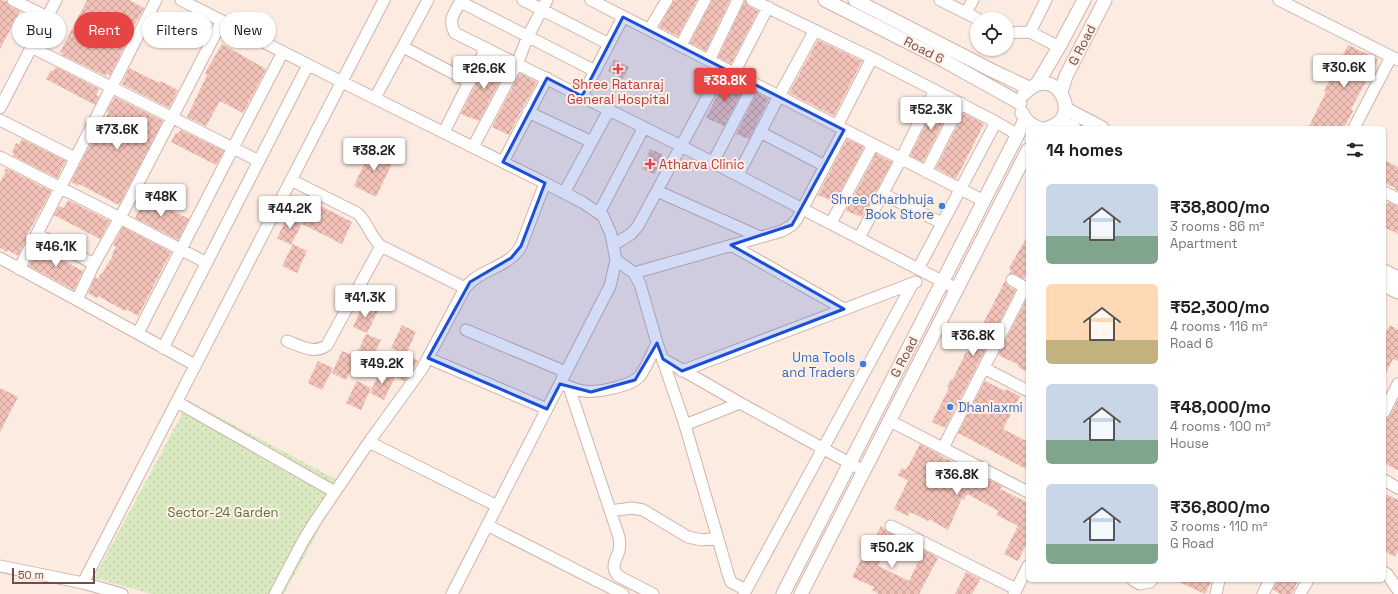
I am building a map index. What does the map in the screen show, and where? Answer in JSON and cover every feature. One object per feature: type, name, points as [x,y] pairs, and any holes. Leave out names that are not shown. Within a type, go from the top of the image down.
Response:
[{"type":"street","points":[[13,0],[37,12]]},
{"type":"street","points":[[50,12],[56,0]]},
{"type":"street","points":[[19,269],[156,0]]},
{"type":"street","points":[[83,583],[384,0]]},
{"type":"street","points":[[375,98],[428,0]]},
{"type":"street","points":[[523,0],[544,5],[609,44]]},
{"type":"street","points":[[591,0],[984,202]]},
{"type":"street","points":[[649,30],[667,0]]},
{"type":"street","points":[[681,45],[705,0]]},
{"type":"street","points":[[709,60],[738,0]]},
{"type":"street","points":[[752,0],[961,103],[1018,135]]},
{"type":"street","name":"Road 6","points":[[825,0],[943,60],[1020,103]]},
{"type":"street","name":"Road 6","points":[[855,0],[991,70],[1033,86],[1046,83],[1055,86],[1061,92]]},
{"type":"street","points":[[940,0],[970,15]]},
{"type":"street","points":[[966,13],[973,0]]},
{"type":"street","points":[[1030,32],[1046,0]]},
{"type":"street","name":"G Road","points":[[1020,103],[1023,94],[1033,86],[1060,47],[1084,0]]},
{"type":"street","name":"G Road","points":[[1061,92],[1066,76],[1105,0]]},
{"type":"street","points":[[595,71],[462,1],[450,21],[451,27],[455,33],[713,162],[957,289]]},
{"type":"street","points":[[1283,1],[1394,58],[1355,126]]},
{"type":"street","points":[[189,2],[220,20]]},
{"type":"street","points":[[473,147],[517,64],[528,36],[544,5]]},
{"type":"street","points":[[734,73],[768,8]]},
{"type":"street","points":[[582,96],[623,17]]},
{"type":"street","points":[[78,300],[94,264],[120,218],[220,25]]},
{"type":"street","points":[[738,175],[815,30]]},
{"type":"street","points":[[1014,33],[1030,32],[1060,47]]},
{"type":"street","points":[[403,47],[470,82]]},
{"type":"street","points":[[0,108],[30,48]]},
{"type":"street","points":[[33,48],[259,161]]},
{"type":"street","points":[[275,48],[582,202],[603,216],[611,234],[616,260],[610,286],[566,372],[564,385],[547,409],[452,594]]},
{"type":"street","points":[[444,132],[486,48]]},
{"type":"street","points":[[138,333],[283,52]]},
{"type":"street","points":[[634,274],[760,237],[792,225],[797,220],[825,166],[872,58]]},
{"type":"street","points":[[163,348],[308,65]]},
{"type":"street","points":[[613,244],[631,234],[638,226],[723,68]]},
{"type":"street","points":[[503,162],[547,78]]},
{"type":"street","points":[[713,162],[754,84]]},
{"type":"street","points":[[859,238],[901,159],[935,90]]},
{"type":"street","points":[[1052,126],[1060,121],[1066,109],[1065,100],[1061,92]]},
{"type":"street","points":[[926,172],[961,103]]},
{"type":"street","points":[[1020,103],[1021,112],[1025,120],[1032,126]]},
{"type":"street","points":[[1066,109],[1098,126]]},
{"type":"street","points":[[564,193],[609,110]]},
{"type":"street","points":[[528,112],[592,142]]},
{"type":"street","points":[[0,120],[75,158]]},
{"type":"street","name":"G Road","points":[[783,594],[849,463],[937,279],[984,202],[1025,120]]},
{"type":"street","points":[[1060,121],[1070,126]]},
{"type":"street","points":[[918,269],[996,122]]},
{"type":"street","points":[[599,213],[644,127]]},
{"type":"street","points":[[760,132],[825,166]]},
{"type":"street","points":[[831,223],[873,145]]},
{"type":"street","name":"G Road","points":[[801,594],[1026,154]]},
{"type":"street","points":[[0,157],[206,263]]},
{"type":"street","points":[[291,180],[357,213],[362,217],[374,238],[381,246],[465,288]]},
{"type":"street","points":[[275,594],[303,541],[335,492],[422,369],[465,288],[478,276],[511,258],[517,253],[545,183]]},
{"type":"street","points":[[657,191],[760,237]]},
{"type":"street","points":[[1386,193],[1398,199]]},
{"type":"street","points":[[883,194],[942,223]]},
{"type":"street","points":[[37,234],[94,264]]},
{"type":"street","points":[[731,245],[844,309]]},
{"type":"street","points":[[287,341],[314,351],[322,350],[328,345],[381,246]]},
{"type":"street","points":[[0,258],[196,365]]},
{"type":"street","points":[[616,260],[634,274],[640,284],[657,343],[685,425],[731,582],[745,592],[913,283]]},
{"type":"street","points":[[1386,272],[1398,278]]},
{"type":"street","points":[[682,370],[913,283],[937,279]]},
{"type":"street","points":[[943,448],[1026,288],[1012,280]]},
{"type":"street","points":[[1386,286],[1398,292]]},
{"type":"street","points":[[466,330],[566,372]]},
{"type":"street","points":[[564,385],[590,392],[627,384],[640,376],[657,343]]},
{"type":"street","points":[[428,358],[547,409]]},
{"type":"street","points":[[663,359],[864,471]]},
{"type":"street","points":[[984,368],[1026,390]]},
{"type":"street","points":[[1386,408],[1398,384]]},
{"type":"street","points":[[564,385],[620,544],[619,551],[614,561],[614,572],[618,576],[653,594]]},
{"type":"street","points":[[177,402],[335,492]]},
{"type":"street","points":[[685,425],[740,403]]},
{"type":"street","points":[[890,421],[1026,491]]},
{"type":"street","points":[[369,442],[497,506]]},
{"type":"street","points":[[1386,481],[1398,488]]},
{"type":"street","points":[[610,512],[632,508],[643,510],[688,537],[702,540],[718,538]]},
{"type":"street","points":[[488,524],[623,594]]},
{"type":"street","points":[[891,526],[1015,592],[1026,570]]},
{"type":"street","points":[[0,566],[83,583],[122,594]]},
{"type":"street","points":[[1386,573],[1398,587]]},
{"type":"street","points":[[1136,582],[1140,584],[1150,582]]},
{"type":"street","points":[[1216,594],[1219,582]]},
{"type":"street","points":[[1263,594],[1269,582]]},
{"type":"street","points":[[1300,594],[1307,582]]},
{"type":"highlighted area","points":[[623,17],[844,130],[792,225],[731,245],[844,309],[682,371],[663,359],[657,343],[635,380],[591,392],[560,384],[547,409],[428,358],[470,282],[511,258],[521,246],[545,183],[503,162],[547,78],[582,96]]},
{"type":"green space","name":"Sector-24 Garden","points":[[189,401],[339,481],[314,539],[284,594],[152,594],[94,578]]},
{"type":"building","points":[[0,0],[6,1],[10,6],[20,11],[12,12],[12,26],[0,49]]},
{"type":"building","points":[[87,0],[129,0],[144,8],[134,26],[134,12],[81,12]]},
{"type":"building","points":[[674,0],[697,0],[678,36],[659,27]]},
{"type":"building","points":[[712,0],[730,0],[706,51],[690,43]]},
{"type":"building","points":[[745,0],[749,6],[758,11],[731,64],[718,57]]},
{"type":"building","points":[[74,25],[74,48],[124,48],[110,75],[107,73],[106,76],[62,55],[63,54],[60,52],[62,48],[66,48],[66,40]]},
{"type":"building","points":[[818,40],[862,61],[834,116],[789,93]]},
{"type":"building","points":[[1348,45],[1378,59],[1351,109],[1353,111],[1345,126],[1309,126],[1326,92],[1324,91]]},
{"type":"building","points":[[220,47],[229,48],[266,69],[243,113],[220,101],[206,126],[187,117],[207,75],[205,73]]},
{"type":"building","points":[[489,58],[507,67],[479,121],[461,114]]},
{"type":"building","points":[[614,59],[629,67],[623,79],[608,71]]},
{"type":"building","points":[[56,67],[99,89],[96,95],[99,97],[95,105],[46,79],[51,70],[53,71]]},
{"type":"building","points":[[129,68],[159,83],[160,81],[178,90],[169,108],[122,84]]},
{"type":"building","points":[[520,73],[537,82],[509,135],[492,127]]},
{"type":"building","points":[[726,77],[745,87],[724,126],[706,118]]},
{"type":"building","points":[[757,93],[769,99],[749,139],[736,134]]},
{"type":"building","points":[[115,97],[163,121],[119,205],[79,184],[78,186],[71,182],[84,156],[106,120],[104,120],[108,114],[107,111]]},
{"type":"building","points":[[938,100],[951,107],[923,162],[910,156]]},
{"type":"building","points":[[964,113],[984,124],[956,179],[936,168]]},
{"type":"building","points":[[181,130],[224,151],[216,165],[171,142],[176,133],[178,134]]},
{"type":"building","points":[[22,139],[66,161],[57,178],[13,156],[14,154],[12,152],[16,143],[19,145]]},
{"type":"building","points":[[847,139],[864,147],[835,202],[818,195]]},
{"type":"building","points":[[372,147],[394,159],[376,197],[354,186]]},
{"type":"building","points":[[650,149],[662,154],[655,174],[642,169]]},
{"type":"building","points":[[876,154],[892,162],[862,217],[846,211]]},
{"type":"building","points":[[1386,161],[1398,167],[1398,191],[1395,190],[1396,188],[1386,184]]},
{"type":"building","points":[[6,168],[51,191],[27,235],[18,256],[8,250],[7,252],[0,248],[0,182],[6,172],[4,171]]},
{"type":"building","points":[[140,195],[189,219],[178,240],[135,218],[141,207],[135,204]]},
{"type":"building","points":[[68,200],[110,221],[100,239],[54,215],[59,206],[64,208]]},
{"type":"building","points":[[313,202],[352,222],[342,244],[302,224]]},
{"type":"building","points":[[1389,202],[1398,206],[1398,234],[1386,228],[1387,205]]},
{"type":"building","points":[[288,216],[302,223],[291,245],[277,238]]},
{"type":"building","points":[[123,227],[171,252],[138,316],[126,309],[125,311],[98,296],[97,298],[88,293],[95,277],[98,279],[113,255],[112,254],[116,247],[113,245]]},
{"type":"building","points":[[1026,238],[1026,277],[1024,279],[1015,274],[1009,274],[1011,270],[1009,268]]},
{"type":"building","points":[[293,244],[307,251],[297,273],[282,266]]},
{"type":"building","points":[[38,247],[83,271],[74,290],[29,266]]},
{"type":"building","points":[[1005,281],[1008,286],[1016,290],[945,428],[932,422],[949,388],[947,386],[951,379],[953,379],[966,352],[968,353]]},
{"type":"building","points":[[1026,300],[1026,371],[1018,367],[1019,365],[998,355]]},
{"type":"building","points":[[363,304],[378,311],[367,333],[353,327]]},
{"type":"building","points":[[402,325],[416,332],[406,354],[391,348]]},
{"type":"building","points":[[1390,325],[1398,330],[1398,361],[1393,359],[1386,373],[1386,332]]},
{"type":"building","points":[[366,334],[381,340],[370,363],[356,356]]},
{"type":"building","points":[[342,351],[357,357],[346,380],[332,373]]},
{"type":"building","points":[[404,354],[418,361],[404,381],[394,376]]},
{"type":"building","points":[[318,361],[333,368],[322,390],[308,383]]},
{"type":"building","points":[[380,371],[395,377],[384,400],[370,393]]},
{"type":"building","points":[[357,381],[371,388],[361,410],[346,403]]},
{"type":"building","points":[[985,381],[1005,391],[1006,389],[1020,396],[1003,429],[1026,441],[1026,469],[958,433]]},
{"type":"building","points":[[0,388],[18,397],[0,432]]},
{"type":"building","points":[[1398,400],[1398,470],[1386,464],[1386,419],[1390,415]]},
{"type":"building","points":[[920,444],[956,464],[955,467],[986,482],[988,479],[1002,486],[1000,489],[1026,502],[1026,545],[1018,561],[1004,554],[1018,526],[997,515],[999,511],[967,494],[964,500],[962,498],[948,530],[929,519],[928,521],[910,512],[908,516],[894,509],[908,481],[898,475],[902,468],[906,470]]},
{"type":"building","points":[[1386,494],[1398,500],[1398,550],[1395,557],[1386,552]]},
{"type":"building","points":[[881,526],[894,535],[878,566],[909,581],[924,550],[938,558],[919,594],[879,594],[872,590],[874,587],[852,577],[864,554],[866,555]]},
{"type":"building","points":[[966,572],[980,579],[972,594],[955,594]]},
{"type":"building","points":[[1179,582],[1211,582],[1205,594]]},
{"type":"building","points":[[1276,582],[1297,582],[1292,594],[1281,594],[1273,590]]},
{"type":"place","name":"Shree Ratanraj General Hospital","points":[[618,69]]},
{"type":"place","name":"Atharva Clinic","points":[[650,164]]},
{"type":"place","name":"Shree Charbhuja Book Store","points":[[942,206]]},
{"type":"place","name":"Uma Tools and Traders","points":[[863,364]]},
{"type":"place","name":"Dhanlaxmi","points":[[950,407]]}]
